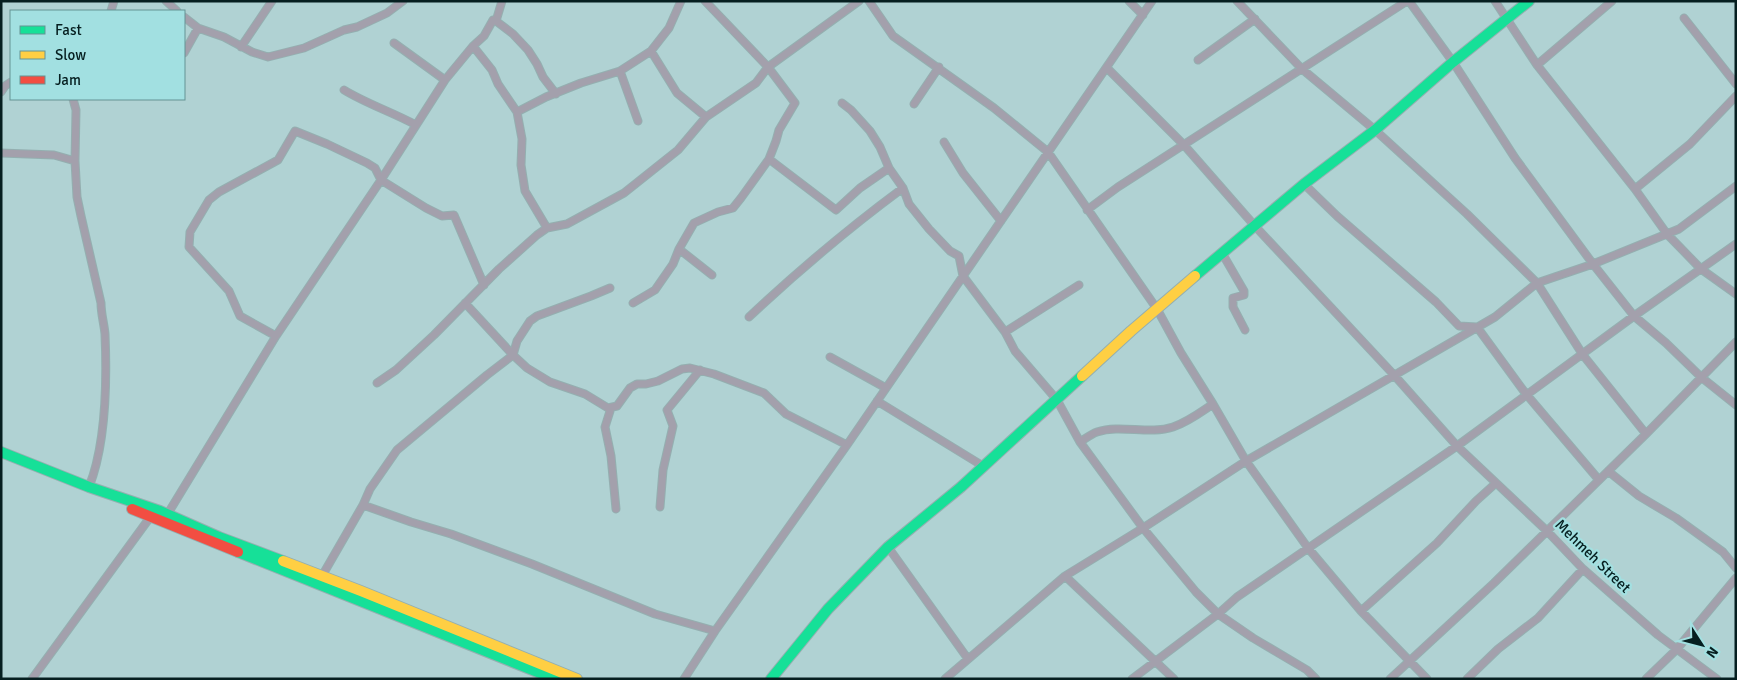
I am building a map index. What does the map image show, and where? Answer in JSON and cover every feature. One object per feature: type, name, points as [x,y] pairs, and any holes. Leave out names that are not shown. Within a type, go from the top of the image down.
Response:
[{"type":"street","points":[[166,1],[176,10]]},
{"type":"street","points":[[241,47],[272,1]]},
{"type":"street","points":[[185,18],[198,28],[224,37],[252,52],[268,57],[304,48],[344,30],[357,27],[378,18],[403,1]]},
{"type":"street","points":[[496,21],[502,1]]},
{"type":"street","points":[[517,112],[546,97],[581,83],[620,71],[651,51],[668,28],[681,1]]},
{"type":"street","points":[[634,303],[654,290],[673,264],[694,223],[718,212],[733,208],[769,159],[779,130],[795,103],[768,67],[705,1]]},
{"type":"street","points":[[377,383],[396,370],[434,335],[537,235],[547,228],[567,224],[624,193],[678,150],[706,117],[756,82],[768,67],[859,1]]},
{"type":"street","points":[[869,1],[893,36],[994,108],[1048,152],[1157,308],[1181,353],[1246,461],[1308,548],[1361,610],[1427,679]]},
{"type":"street","points":[[1129,1],[1143,15]]},
{"type":"street","points":[[684,679],[715,631],[847,445],[1152,1]]},
{"type":"street","points":[[1237,1],[1302,69],[1375,130],[1467,214],[1536,283],[1583,355],[1646,434]]},
{"type":"street","points":[[1087,210],[1118,187],[1408,1],[1453,62],[1515,158],[1634,316],[1666,343],[1701,377],[1736,405]]},
{"type":"street","points":[[1495,1],[1537,65],[1635,189],[1667,234],[1700,269],[1736,294]]},
{"type":"street","points":[[771,679],[828,609],[888,547],[934,511],[1157,308],[1254,225],[1375,130],[1453,62],[1529,1]]},
{"type":"street","points":[[1537,65],[1612,1]]},
{"type":"street","points":[[1198,60],[1255,18]]},
{"type":"street","points":[[1684,18],[1736,84]]},
{"type":"street","points":[[168,515],[276,336],[381,180],[445,80],[473,46],[484,36],[493,20],[496,21]]},
{"type":"street","points":[[496,21],[513,34],[528,50],[543,77],[556,94]]},
{"type":"street","points":[[185,51],[198,28]]},
{"type":"street","points":[[394,43],[445,80]]},
{"type":"street","points":[[473,46],[492,70],[498,84],[517,112],[522,139],[521,165],[525,191],[547,228]]},
{"type":"street","points":[[651,51],[677,93],[706,117]]},
{"type":"street","points":[[914,104],[939,67]]},
{"type":"street","name":"Mehmeh Street","points":[[1107,68],[1184,145],[1254,225],[1394,374],[1457,446],[1583,569],[1658,636],[1716,679]]},
{"type":"street","points":[[620,71],[638,121]]},
{"type":"street","points":[[1,92],[10,83]]},
{"type":"street","points":[[344,90],[416,125]]},
{"type":"street","points":[[1635,189],[1690,144],[1736,96]]},
{"type":"street","points":[[74,100],[76,110],[75,161],[77,197],[101,303],[101,316],[105,332],[102,426],[95,471],[89,488]]},
{"type":"street","points":[[842,103],[870,131],[880,147],[889,168],[903,188],[909,204],[950,252],[959,256],[963,276],[1005,332],[1015,351],[1057,400],[1080,442],[1143,528],[1196,592],[1218,614],[1253,638],[1307,670],[1316,679]]},
{"type":"street","points":[[276,336],[240,316],[229,291],[189,247],[190,232],[209,200],[219,192],[278,160],[295,130],[367,163],[375,168],[381,180],[442,216],[454,215],[484,285]]},
{"type":"street","points":[[944,142],[962,173],[1001,221]]},
{"type":"street","points":[[1,153],[54,155],[75,161]]},
{"type":"street","points":[[769,159],[836,210],[860,188],[889,168]]},
{"type":"street","points":[[1304,184],[1350,228],[1436,302],[1458,326],[1477,327]]},
{"type":"street","points":[[945,679],[1065,576],[1246,461],[1394,374],[1496,317],[1536,283],[1593,264],[1679,229],[1736,186]]},
{"type":"street","points":[[749,317],[810,262],[865,216],[903,188]]},
{"type":"street","points":[[1132,679],[1218,614],[1237,597],[1457,446],[1526,394],[1736,244]]},
{"type":"street","points":[[679,249],[712,275]]},
{"type":"street","points":[[1222,253],[1242,287],[1244,295],[1233,298],[1233,307],[1245,330]]},
{"type":"street","points":[[1005,332],[1079,284]]},
{"type":"street","points":[[322,576],[363,505],[370,489],[397,450],[487,374],[513,355],[517,341],[530,321],[536,316],[610,288]]},
{"type":"street","points":[[466,303],[513,355],[528,368],[550,382],[585,394],[611,408],[617,406],[630,388],[637,384],[658,381],[682,369],[700,370],[764,393],[786,414],[847,445]]},
{"type":"street","points":[[1477,327],[1526,394],[1599,480]]},
{"type":"street","points":[[1390,679],[1494,583],[1608,472],[1736,342]]},
{"type":"street","points":[[830,357],[886,388]]},
{"type":"street","points":[[660,507],[663,470],[673,426],[667,410],[700,370]]},
{"type":"street","points":[[876,402],[983,466]]},
{"type":"street","points":[[1080,442],[1099,431],[1173,427],[1192,418],[1213,404]]},
{"type":"street","points":[[611,408],[604,427],[611,456],[616,509]]},
{"type":"street","points":[[1,452],[89,488],[168,515],[218,540],[551,678]]},
{"type":"street","points":[[1,456],[151,516],[322,576],[578,679]]},
{"type":"street","points":[[1608,472],[1639,496],[1676,518],[1723,552],[1736,568]]},
{"type":"street","points":[[1361,610],[1437,543],[1476,501],[1496,483]]},
{"type":"street","points":[[363,505],[451,534],[532,564],[655,614],[715,631]]},
{"type":"street","points":[[32,679],[151,516]]},
{"type":"street","points":[[888,547],[968,659]]},
{"type":"street","points":[[1467,679],[1498,650],[1538,618],[1583,569]]},
{"type":"street","points":[[1065,576],[1174,679]]},
{"type":"street","points":[[1646,679],[1677,649],[1736,578]]},
{"type":"traffic: fast","points":[[1195,276],[1304,184],[1375,130],[1453,62],[1529,1]]},
{"type":"traffic: fast","points":[[771,679],[828,609],[888,547],[961,487],[1082,376]]},
{"type":"traffic: fast","points":[[1,452],[89,487],[160,511],[219,537],[283,561]]},
{"type":"traffic: fast","points":[[238,552],[555,679]]},
{"type":"traffic: slow","points":[[1082,376],[1195,276]]},
{"type":"traffic: slow","points":[[283,561],[577,679]]},
{"type":"traffic: jam","points":[[132,509],[238,552]]}]
